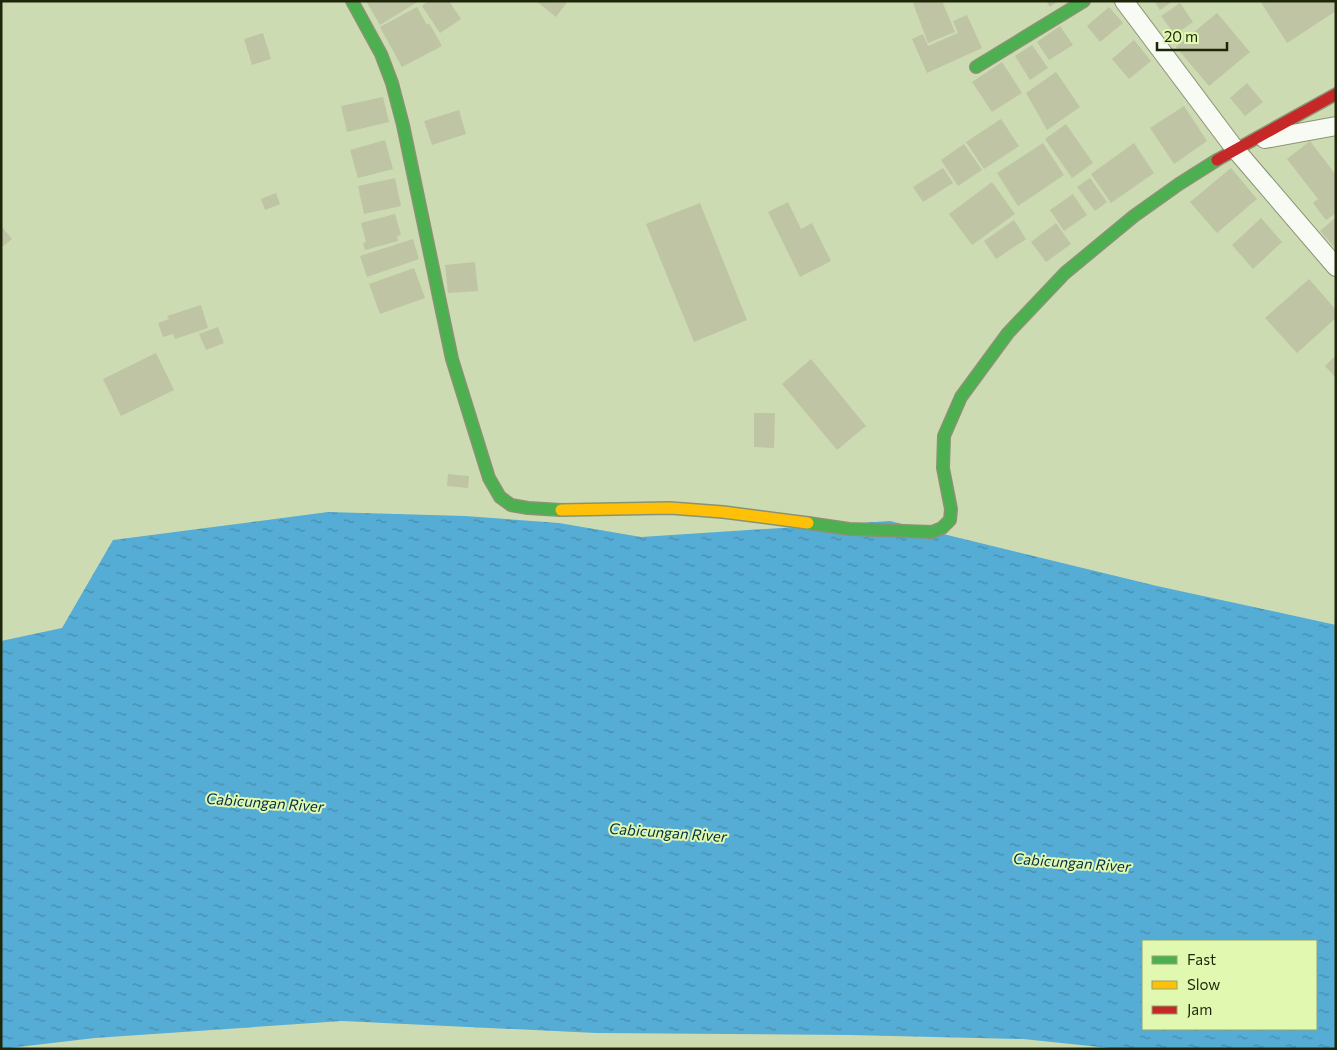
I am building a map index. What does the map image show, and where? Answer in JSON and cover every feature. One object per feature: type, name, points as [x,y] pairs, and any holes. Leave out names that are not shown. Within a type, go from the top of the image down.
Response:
[{"type":"street","points":[[352,1],[381,54],[392,83],[403,124],[452,360],[488,478],[500,497],[511,505],[528,508],[560,510],[670,508],[723,512],[849,529],[932,532],[942,528],[950,520],[951,509],[943,468],[944,436],[961,397],[1008,333],[1064,273],[1134,216],[1179,184],[1242,146],[1336,94]]},
{"type":"street","points":[[976,67],[1084,1]]},
{"type":"street","points":[[1124,1],[1242,146],[1336,267]]},
{"type":"street","points":[[1242,146],[1336,126]]},
{"type":"water","name":"Cabicungan River","points":[[328,512],[465,516],[559,523],[641,537],[890,521],[1157,586],[1336,625],[1336,1049],[1119,1049],[1023,1039],[850,1035],[596,1033],[342,1021],[95,1038],[1,1049],[1,641],[62,628],[113,540]]},
{"type":"building","points":[[366,1],[419,1],[380,25]]},
{"type":"building","points":[[428,1],[449,1],[461,19],[440,33],[422,6]]},
{"type":"building","points":[[536,1],[568,1],[556,17]]},
{"type":"building","points":[[918,1],[942,1],[955,32],[928,43],[913,3]]},
{"type":"building","points":[[1046,1],[1058,1],[1050,7]]},
{"type":"building","points":[[1154,1],[1173,1],[1160,10]]},
{"type":"building","points":[[1260,1],[1336,1],[1336,11],[1287,43]]},
{"type":"building","points":[[1180,3],[1193,22],[1175,35],[1161,16]]},
{"type":"building","points":[[417,7],[442,46],[402,67],[380,27]]},
{"type":"building","points":[[1109,7],[1123,23],[1100,42],[1087,26]]},
{"type":"building","points":[[1217,13],[1250,52],[1209,86],[1176,47]]},
{"type":"building","points":[[967,15],[982,48],[927,73],[912,39],[923,34],[928,46],[958,33],[953,21]]},
{"type":"building","points":[[1060,26],[1073,45],[1049,60],[1037,42]]},
{"type":"building","points":[[263,33],[271,59],[252,65],[244,39]]},
{"type":"building","points":[[1134,40],[1151,61],[1129,79],[1112,59]]},
{"type":"building","points":[[1032,45],[1048,68],[1030,80],[1015,56]]},
{"type":"building","points":[[1002,62],[1022,93],[992,112],[972,82]]},
{"type":"building","points":[[1056,72],[1080,107],[1047,130],[1026,93]]},
{"type":"building","points":[[1247,83],[1263,102],[1245,116],[1230,98]]},
{"type":"building","points":[[383,97],[389,122],[347,132],[341,106]]},
{"type":"building","points":[[1184,106],[1207,141],[1174,164],[1150,128]]},
{"type":"building","points":[[459,110],[466,134],[432,145],[424,121]]},
{"type":"building","points":[[1001,119],[1019,146],[984,169],[966,142]]},
{"type":"building","points":[[1066,124],[1093,163],[1072,178],[1045,139]]},
{"type":"building","points":[[385,140],[393,169],[358,178],[350,150]]},
{"type":"building","points":[[1310,141],[1336,175],[1336,213],[1326,220],[1313,203],[1318,199],[1287,159]]},
{"type":"building","points":[[1043,143],[1064,175],[1018,206],[997,173]]},
{"type":"building","points":[[1134,143],[1154,173],[1111,203],[1091,174]]},
{"type":"building","points":[[964,144],[982,170],[958,186],[941,160]]},
{"type":"building","points":[[943,168],[953,183],[923,202],[913,187]]},
{"type":"building","points":[[1231,168],[1257,199],[1217,233],[1190,202]]},
{"type":"building","points":[[395,178],[401,206],[364,214],[358,186]]},
{"type":"building","points":[[1090,178],[1107,202],[1095,211],[1077,187]]},
{"type":"building","points":[[992,182],[1015,214],[972,245],[949,214]]},
{"type":"building","points":[[276,193],[280,204],[265,210],[261,199]]},
{"type":"building","points":[[1073,194],[1087,215],[1064,231],[1050,210]]},
{"type":"building","points":[[788,202],[801,229],[812,223],[831,261],[800,277],[768,212]]},
{"type":"building","points":[[700,203],[747,320],[694,342],[646,224]]},
{"type":"building","points":[[395,214],[401,235],[397,236],[398,241],[365,250],[363,243],[366,242],[361,223]]},
{"type":"building","points":[[1336,217],[1336,249],[1320,231]]},
{"type":"building","points":[[1261,218],[1282,242],[1253,269],[1232,245]]},
{"type":"building","points":[[1014,220],[1026,239],[996,259],[984,241]]},
{"type":"building","points":[[1056,223],[1071,244],[1046,262],[1031,242]]},
{"type":"building","points":[[1,226],[12,239],[1,248]]},
{"type":"building","points":[[413,239],[419,259],[367,277],[360,256]]},
{"type":"building","points":[[475,262],[478,291],[448,293],[445,265]]},
{"type":"building","points":[[414,268],[425,298],[380,314],[369,284]]},
{"type":"building","points":[[1309,279],[1336,310],[1336,318],[1297,353],[1265,318]]},
{"type":"building","points":[[201,305],[208,328],[175,339],[173,334],[163,337],[158,323],[169,319],[167,316]]},
{"type":"building","points":[[218,327],[224,343],[206,350],[199,334]]},
{"type":"building","points":[[156,353],[174,390],[121,416],[103,379]]},
{"type":"building","points":[[1336,355],[1336,378],[1325,366]]},
{"type":"building","points":[[811,359],[866,426],[837,450],[782,384]]},
{"type":"building","points":[[754,413],[775,413],[774,448],[754,447]]},
{"type":"building","points":[[448,474],[469,476],[468,488],[447,486]]},
{"type":"traffic: fast","points":[[352,1],[381,54],[392,83],[403,125],[452,359],[489,478],[500,497],[511,505],[561,510]]},
{"type":"traffic: fast","points":[[976,67],[1084,1]]},
{"type":"traffic: fast","points":[[808,523],[849,529],[932,532],[942,528],[950,520],[951,509],[943,468],[944,436],[961,397],[1008,333],[1065,273],[1134,216],[1217,160]]},
{"type":"traffic: slow","points":[[561,510],[670,508],[723,512],[808,523]]},
{"type":"traffic: jam","points":[[1217,160],[1336,94]]}]
